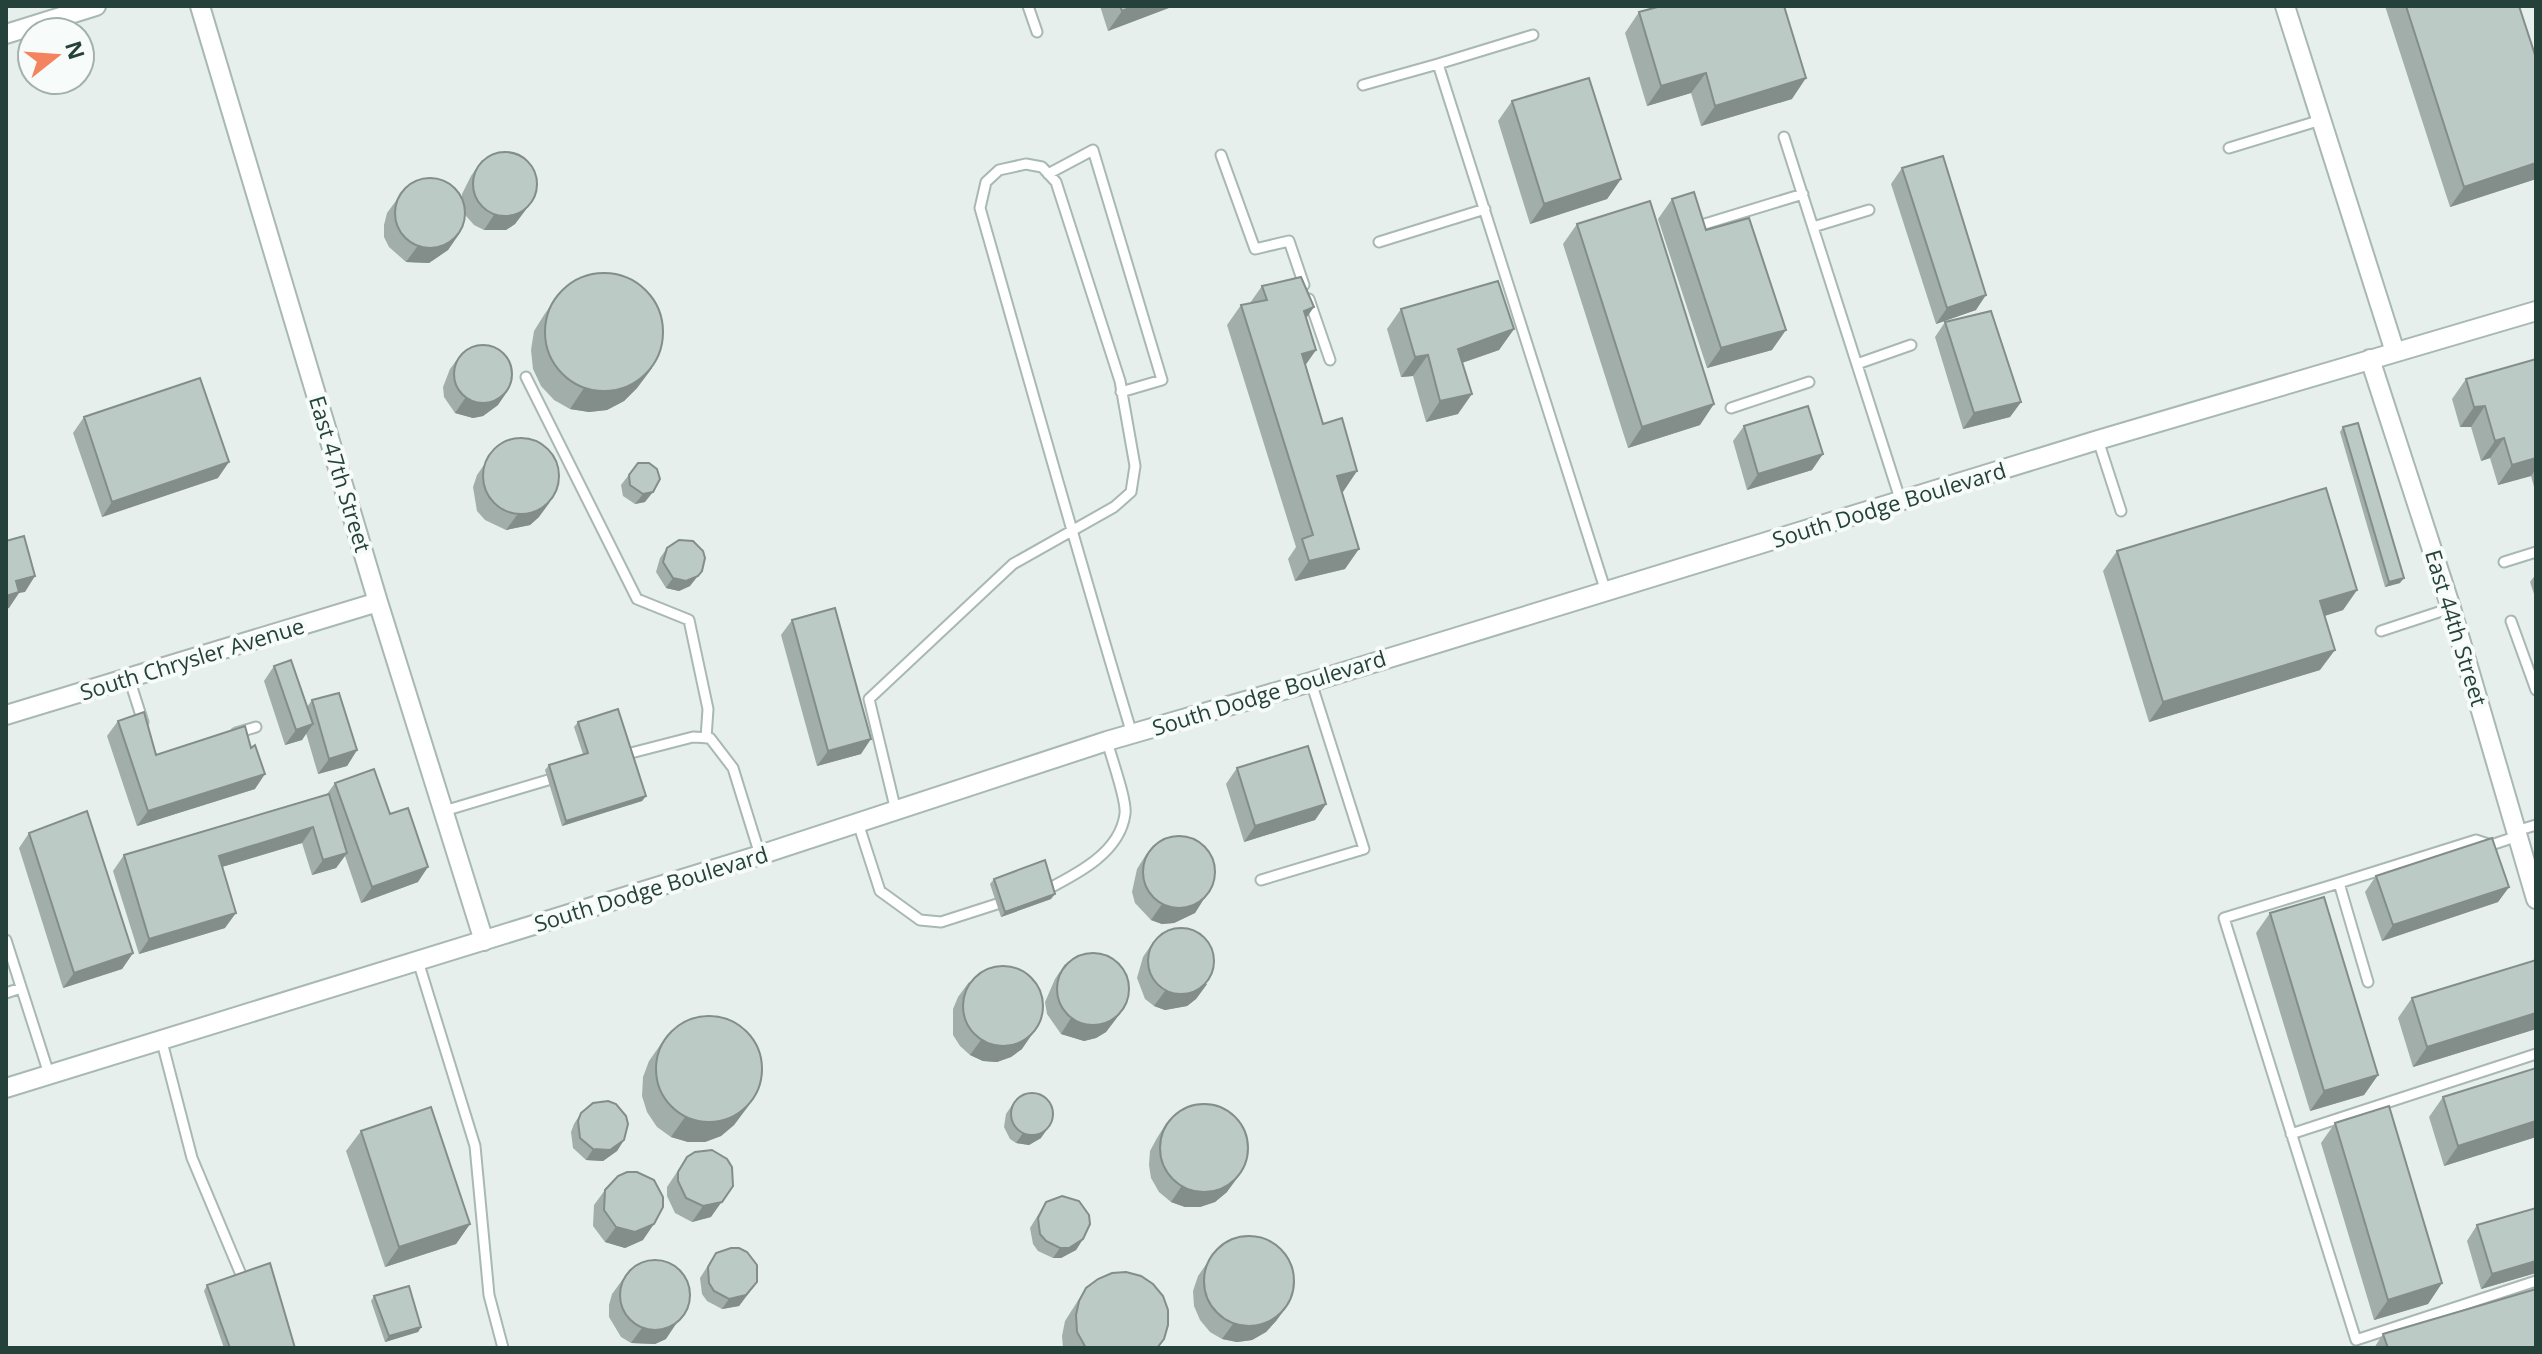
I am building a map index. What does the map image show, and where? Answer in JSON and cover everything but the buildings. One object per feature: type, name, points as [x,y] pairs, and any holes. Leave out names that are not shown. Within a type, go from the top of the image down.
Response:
[{"type":"street","points":[[6,34],[96,6]]},
{"type":"street","name":"East 47th Street","points":[[200,6],[378,602],[484,941]]},
{"type":"street","points":[[2285,6],[2395,352]]},
{"type":"street","name":"South Dodge Boulevard","points":[[6,1088],[760,855],[1107,741],[1311,682],[2098,440],[2536,311]]},
{"type":"street","name":"East 44th Street","points":[[2370,359],[2451,608],[2536,899]]},
{"type":"street","name":"South Chrysler Avenue","points":[[6,715],[378,602]]},
{"type":"lane","points":[[1028,6],[1037,32]]},
{"type":"lane","points":[[1363,85],[1533,35]]},
{"type":"lane","points":[[1438,64],[1606,592]]},
{"type":"lane","points":[[2229,148],[2321,120]]},
{"type":"lane","points":[[1784,137],[1901,502]]},
{"type":"lane","points":[[1048,174],[1093,150],[1162,380],[1121,392]]},
{"type":"lane","points":[[1221,155],[1255,249],[1289,241],[1330,360]]},
{"type":"lane","points":[[896,811],[869,699],[1013,564],[1072,529],[1114,507],[1131,492],[1135,466],[1121,392],[1056,182],[1042,167],[1026,164],[999,170],[986,182],[980,208],[1072,529],[1132,734]]},
{"type":"lane","points":[[1695,227],[1803,194]]},
{"type":"lane","points":[[1379,242],[1485,209]]},
{"type":"lane","points":[[1813,227],[1869,210]]},
{"type":"lane","points":[[1857,364],[1911,345]]},
{"type":"lane","points":[[526,377],[637,599],[689,620],[708,709],[706,738]]},
{"type":"lane","points":[[1731,408],[1809,382]]},
{"type":"lane","points":[[2098,440],[2121,511]]},
{"type":"lane","points":[[2504,562],[2536,552]]},
{"type":"lane","points":[[2381,631],[2451,608]]},
{"type":"lane","points":[[2511,621],[2536,690]]},
{"type":"lane","points":[[129,678],[146,731]]},
{"type":"lane","points":[[1261,880],[1364,849],[1311,682]]},
{"type":"lane","points":[[227,735],[256,727]]},
{"type":"lane","points":[[627,754],[693,737],[710,738],[733,768],[760,855]]},
{"type":"lane","points":[[1048,889],[1085,870],[1118,837],[1126,812],[1107,741]]},
{"type":"lane","points":[[444,811],[548,780]]},
{"type":"lane","points":[[858,823],[880,891],[920,920],[941,922],[997,904]]},
{"type":"lane","points":[[2536,825],[2491,845],[2476,840],[2224,918],[2356,1340],[2536,1281]]},
{"type":"lane","points":[[2339,883],[2368,982]]},
{"type":"lane","points":[[6,940],[49,1074]]},
{"type":"lane","points":[[418,961],[475,1146],[489,1295],[503,1348]]},
{"type":"lane","points":[[6,993],[21,988]]},
{"type":"lane","points":[[162,1042],[192,1158],[242,1277]]},
{"type":"lane","points":[[2291,1134],[2536,1054]]}]
